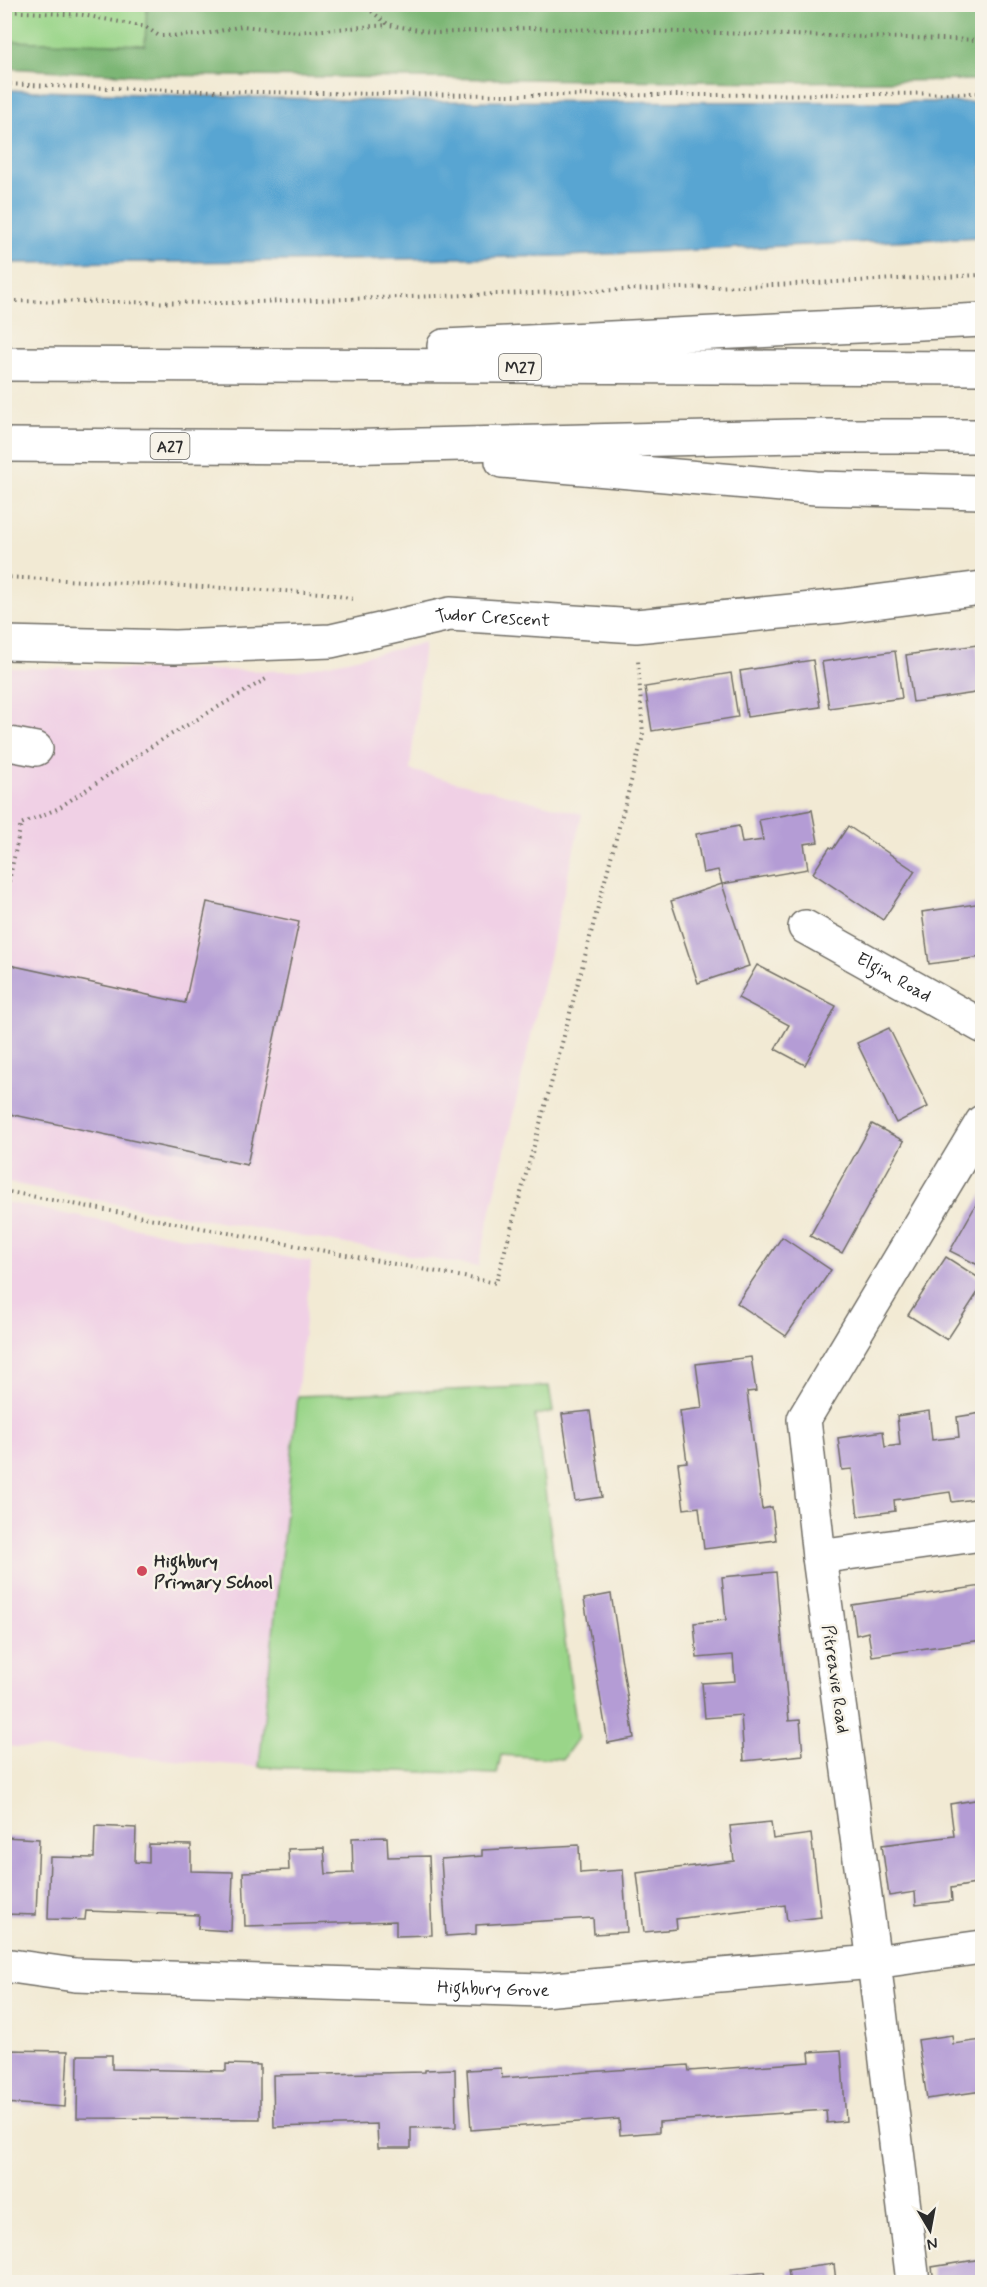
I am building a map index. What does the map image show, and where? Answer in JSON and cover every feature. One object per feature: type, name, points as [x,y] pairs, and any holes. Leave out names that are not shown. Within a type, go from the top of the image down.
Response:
[{"type":"main road","points":[[4,364],[58,365],[982,320]]},
{"type":"main road","name":"M27","points":[[58,365],[982,368]]},
{"type":"main road","points":[[335,447],[796,436],[982,436]]},
{"type":"main road","name":"A27","points":[[4,445],[335,447]]},
{"type":"main road","points":[[335,447],[816,488],[982,492]]},
{"type":"main road","name":"Tudor Crescent","points":[[4,643],[175,647],[331,641],[450,614],[636,626],[843,606],[982,588]]},
{"type":"main road","points":[[4,742],[36,749]]},
{"type":"main road","name":"Elgin Road","points":[[805,927],[982,1026]]},
{"type":"main road","name":"Pitreavie Road","points":[[913,2283],[874,1962],[819,1557],[804,1419],[982,1122]]},
{"type":"main road","points":[[819,1557],[982,1534]]},
{"type":"main road","name":"Highbury Grove","points":[[4,1965],[75,1975],[542,1990],[874,1962],[982,1947]]},
{"type":"path","points":[[362,4],[389,25]]},
{"type":"path","points":[[4,10],[82,15],[146,27],[159,36],[201,35],[242,26],[298,32],[389,25],[437,33],[528,28],[982,40]]},
{"type":"path","points":[[4,84],[394,94],[694,96],[982,93]]},
{"type":"path","points":[[4,301],[226,303],[761,285],[982,275]]},
{"type":"path","points":[[4,577],[323,593],[358,599]]},
{"type":"path","points":[[4,1191],[496,1283],[643,736],[636,626]]},
{"type":"path","points":[[4,905],[21,824],[57,809],[155,744],[269,677]]},
{"type":"shaded area","points":[[424,643],[410,770],[582,814],[478,1267],[133,1207],[5,1182],[4,668],[297,671]]},
{"type":"shaded area","name":"Highbury Primary School","points":[[4,1202],[311,1262],[259,1767],[5,1746]]},
{"type":"green space","points":[[5,5],[147,5],[145,45],[5,41]]},
{"type":"green space","points":[[147,5],[982,5],[982,80],[778,82],[137,75],[5,68],[5,41],[145,45]]},
{"type":"green space","points":[[549,1386],[553,1412],[535,1415],[578,1738],[563,1759],[501,1755],[497,1774],[259,1767],[298,1396]]},
{"type":"water","points":[[4,90],[390,101],[982,102],[982,237],[566,256],[5,263]]},
{"type":"building","points":[[977,645],[982,692],[913,702],[906,655]]},
{"type":"building","points":[[895,651],[902,698],[829,708],[822,662]]},
{"type":"building","points":[[813,660],[820,707],[747,717],[740,671]]},
{"type":"building","points":[[731,673],[738,717],[652,731],[645,687]]},
{"type":"building","points":[[812,810],[818,842],[804,844],[808,869],[722,884],[718,870],[703,873],[696,834],[739,826],[742,843],[763,840],[759,820]]},
{"type":"building","points":[[848,826],[915,871],[883,920],[813,873],[830,847],[833,849]]},
{"type":"building","points":[[722,884],[749,966],[698,983],[671,901]]},
{"type":"building","points":[[207,902],[299,922],[247,1165],[5,1113],[5,964],[185,1003]]},
{"type":"building","points":[[982,903],[982,957],[929,964],[922,912]]},
{"type":"building","points":[[757,965],[836,1006],[805,1065],[775,1049],[789,1025],[738,998]]},
{"type":"building","points":[[889,1028],[928,1107],[896,1123],[857,1043]]},
{"type":"building","points":[[872,1124],[904,1141],[842,1253],[810,1236]]},
{"type":"building","points":[[982,1194],[982,1267],[950,1251]]},
{"type":"building","points":[[782,1237],[831,1270],[786,1336],[737,1303]]},
{"type":"building","points":[[946,1257],[982,1280],[982,1286],[947,1340],[908,1315]]},
{"type":"building","points":[[751,1357],[756,1391],[747,1392],[762,1509],[772,1507],[776,1540],[704,1549],[699,1507],[684,1509],[678,1463],[687,1462],[680,1411],[702,1408],[696,1364]]},
{"type":"building","points":[[590,1411],[602,1497],[575,1501],[562,1414]]},
{"type":"building","points":[[929,1411],[932,1440],[959,1437],[957,1417],[982,1413],[982,1449],[979,1449],[982,1498],[952,1502],[950,1492],[894,1500],[895,1511],[858,1516],[852,1469],[842,1470],[838,1438],[883,1431],[885,1447],[900,1445],[897,1416]]},
{"type":"building","points":[[776,1572],[789,1721],[800,1720],[803,1755],[744,1761],[741,1715],[705,1718],[702,1683],[735,1681],[733,1655],[697,1658],[694,1623],[726,1620],[722,1577]]},
{"type":"building","points":[[982,1586],[982,1640],[872,1656],[868,1632],[856,1635],[852,1605]]},
{"type":"building","points":[[611,1594],[634,1738],[608,1743],[584,1599]]},
{"type":"building","points":[[982,1799],[982,1883],[951,1888],[952,1901],[916,1905],[915,1892],[889,1896],[882,1845],[954,1836],[950,1804]]},
{"type":"building","points":[[771,1822],[773,1839],[811,1834],[821,1917],[787,1921],[785,1905],[676,1919],[677,1929],[644,1932],[637,1873],[734,1861],[730,1826]]},
{"type":"building","points":[[95,1826],[136,1828],[135,1862],[149,1863],[149,1844],[191,1845],[191,1871],[233,1872],[231,1931],[198,1929],[199,1915],[86,1911],[85,1920],[48,1919],[50,1857],[94,1858]]},
{"type":"building","points":[[4,1837],[39,1839],[36,1915],[4,1914]]},
{"type":"building","points":[[387,1837],[388,1857],[429,1856],[432,1935],[396,1936],[396,1921],[245,1926],[243,1872],[289,1870],[288,1849],[324,1848],[326,1874],[353,1873],[352,1838]]},
{"type":"building","points":[[579,1845],[580,1873],[623,1870],[627,1932],[594,1934],[593,1918],[476,1925],[476,1934],[446,1936],[441,1859],[482,1856],[482,1850]]},
{"type":"building","points":[[952,2035],[953,2044],[982,2040],[982,2091],[927,2099],[918,2040]]},
{"type":"building","points":[[4,2050],[68,2051],[65,2107],[4,2103]]},
{"type":"building","points":[[841,2050],[846,2121],[827,2123],[826,2110],[659,2122],[659,2132],[620,2135],[619,2119],[471,2130],[467,2070],[501,2068],[502,2078],[688,2065],[689,2071],[810,2062],[809,2052]]},
{"type":"building","points":[[78,2055],[112,2055],[112,2069],[226,2071],[226,2064],[260,2065],[260,2119],[77,2118]]},
{"type":"building","points":[[455,2069],[456,2127],[411,2128],[411,2148],[378,2148],[377,2124],[274,2127],[273,2075],[425,2072],[425,2070]]},
{"type":"building","points":[[982,2259],[982,2282],[934,2282],[932,2267]]},
{"type":"building","points":[[834,2264],[836,2282],[790,2282],[788,2270]]},
{"type":"building","points":[[765,2272],[767,2282],[729,2282],[728,2277]]},
{"type":"place","name":"Highbury Primary School","points":[[142,1571]]}]
